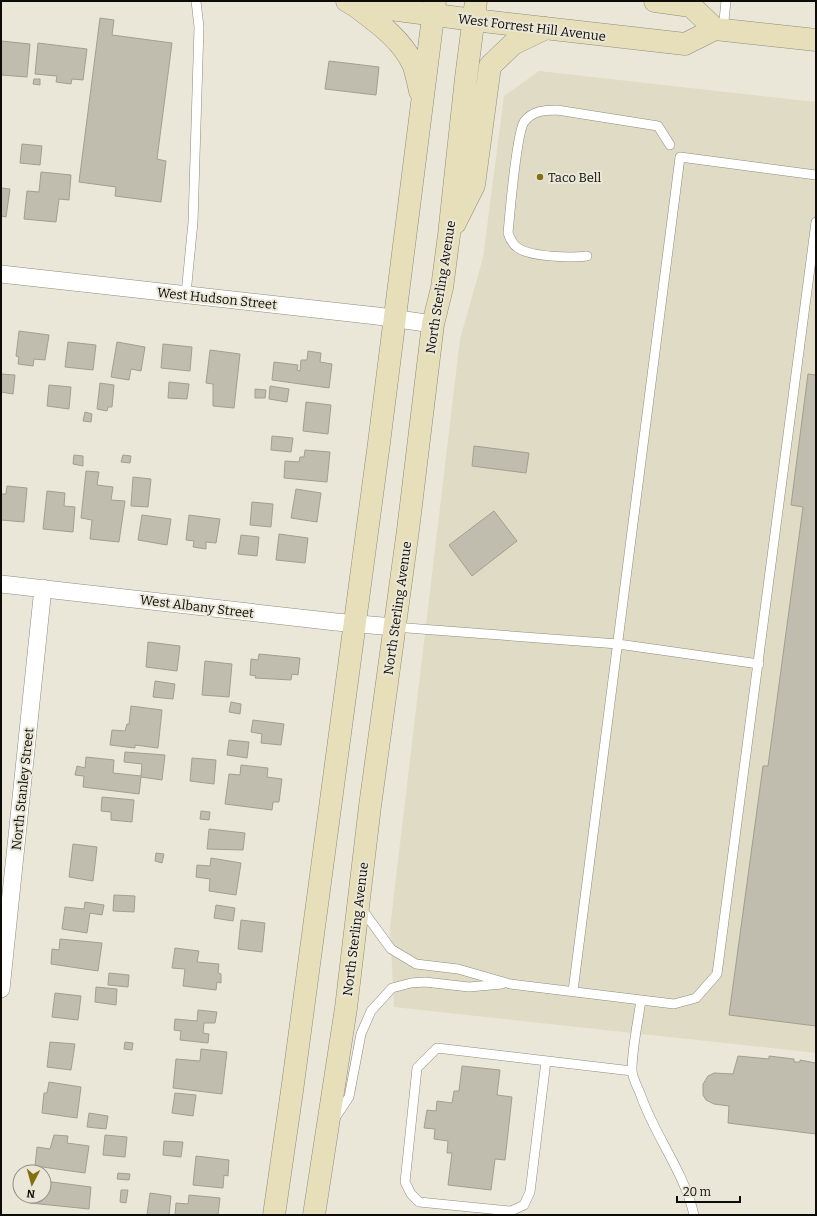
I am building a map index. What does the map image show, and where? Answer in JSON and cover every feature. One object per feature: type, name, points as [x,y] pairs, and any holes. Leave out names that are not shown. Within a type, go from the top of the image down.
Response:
[{"type":"main road","points":[[654,1],[691,6],[719,29],[816,40]]},
{"type":"main road","points":[[350,2],[387,30],[403,47],[413,64],[423,100]]},
{"type":"main road","name":"West Forrest Hill Avenue","points":[[350,2],[475,11],[546,28],[685,44],[719,29]]},
{"type":"main road","points":[[274,1215],[292,1091],[395,318],[434,8]]},
{"type":"main road","name":"North Sterling Avenue","points":[[314,1215],[329,1127],[345,1016],[358,904],[408,530],[433,324],[442,288],[450,234],[465,86],[475,11]]},
{"type":"main road","points":[[450,234],[474,185],[490,66],[513,44],[546,28]]},
{"type":"street","name":"West Hudson Street","points":[[1,274],[395,318],[433,324]]},
{"type":"street","name":"West Albany Street","points":[[1,584],[354,624],[394,627]]},
{"type":"street","name":"North Stanley Street","points":[[1,989],[43,588]]},
{"type":"lane","points":[[186,294],[194,206],[199,27],[196,1]]},
{"type":"lane","points":[[719,29],[726,1]]},
{"type":"lane","points":[[587,256],[576,258],[528,252],[518,248],[511,241],[508,233],[519,139],[523,123],[532,114],[544,110],[556,110],[658,126],[670,145]]},
{"type":"lane","points":[[573,991],[680,157],[816,175]]},
{"type":"lane","points":[[358,904],[391,948],[416,964],[458,969],[510,984],[674,1004],[696,998],[717,974],[816,222]]},
{"type":"lane","points":[[394,627],[618,644],[759,664]]},
{"type":"lane","points":[[329,1127],[349,1097],[361,1034],[370,1011],[392,988],[411,983],[425,982],[469,987],[510,984]]},
{"type":"lane","points":[[641,1000],[632,1071],[641,1098],[655,1130],[678,1172],[692,1203],[694,1215]]},
{"type":"lane","points":[[546,1061],[530,1192],[524,1205],[511,1211],[419,1202],[411,1194],[405,1182],[417,1068],[437,1048],[632,1071]]},
{"type":"shaded area","points":[[539,71],[816,102],[816,1053],[394,1007],[390,928],[460,339],[483,258],[504,96]]},
{"type":"building","points":[[100,18],[114,20],[112,35],[172,43],[157,159],[166,161],[161,202],[115,196],[116,187],[79,182]]},
{"type":"building","points":[[1,41],[30,44],[27,77],[1,75]]},
{"type":"building","points":[[38,43],[87,49],[83,80],[72,79],[71,84],[56,82],[57,76],[35,74]]},
{"type":"building","points":[[329,61],[379,67],[376,95],[325,89]]},
{"type":"building","points":[[34,79],[40,79],[40,85],[33,84]]},
{"type":"building","points":[[22,144],[42,146],[40,165],[20,163]]},
{"type":"building","points":[[41,172],[71,175],[69,200],[59,199],[56,222],[24,219],[27,191],[39,192]]},
{"type":"building","points":[[1,188],[10,189],[6,217],[1,216]]},
{"type":"building","points":[[19,331],[49,335],[45,360],[34,359],[33,366],[18,364],[19,357],[16,356]]},
{"type":"building","points":[[68,342],[96,345],[93,370],[65,367]]},
{"type":"building","points":[[117,342],[145,347],[141,371],[131,369],[129,380],[111,377]]},
{"type":"building","points":[[163,344],[192,347],[190,371],[161,368]]},
{"type":"building","points":[[210,350],[240,354],[234,408],[213,406],[213,384],[206,383]]},
{"type":"building","points":[[308,351],[321,353],[320,362],[332,364],[329,388],[272,380],[274,362],[298,365],[297,370],[300,371],[301,360],[307,360]]},
{"type":"building","points":[[1,374],[15,375],[13,394],[1,392]]},
{"type":"building","points":[[808,374],[816,375],[816,1026],[729,1015],[763,766],[768,766],[803,507],[791,505]]},
{"type":"building","points":[[169,382],[189,384],[187,399],[168,398]]},
{"type":"building","points":[[100,383],[114,385],[112,407],[108,407],[107,411],[97,409]]},
{"type":"building","points":[[49,385],[71,387],[69,409],[47,406]]},
{"type":"building","points":[[270,386],[289,389],[287,402],[269,399]]},
{"type":"building","points":[[255,389],[266,390],[265,398],[255,398]]},
{"type":"building","points":[[306,402],[331,405],[328,434],[303,431]]},
{"type":"building","points":[[85,412],[92,414],[91,422],[83,421]]},
{"type":"building","points":[[272,436],[293,438],[291,452],[271,450]]},
{"type":"building","points":[[474,446],[529,453],[526,473],[472,466]]},
{"type":"building","points":[[305,450],[330,452],[327,482],[284,478],[285,461],[299,462],[300,457],[304,457]]},
{"type":"building","points":[[74,455],[83,456],[83,466],[73,464]]},
{"type":"building","points":[[123,455],[131,456],[130,463],[121,462]]},
{"type":"building","points":[[86,471],[99,472],[97,485],[113,487],[111,500],[125,501],[119,542],[90,539],[92,520],[81,518]]},
{"type":"building","points":[[133,477],[151,479],[148,507],[131,506]]},
{"type":"building","points":[[7,486],[27,488],[24,522],[1,520],[1,494],[6,494]]},
{"type":"building","points":[[296,489],[321,493],[317,522],[291,518]]},
{"type":"building","points":[[47,491],[65,493],[64,506],[75,507],[73,532],[43,529]]},
{"type":"building","points":[[252,502],[273,504],[271,527],[250,525]]},
{"type":"building","points":[[494,511],[517,541],[472,576],[449,545]]},
{"type":"building","points":[[142,515],[171,519],[167,545],[138,540]]},
{"type":"building","points":[[189,515],[220,519],[216,543],[206,542],[206,549],[193,547],[194,541],[186,540]]},
{"type":"building","points":[[279,534],[308,538],[305,563],[276,560]]},
{"type":"building","points":[[241,535],[259,537],[257,556],[238,554]]},
{"type":"building","points":[[148,642],[180,646],[177,671],[146,667]]},
{"type":"building","points":[[259,654],[300,658],[298,675],[292,674],[291,680],[255,678],[256,676],[250,675],[251,659],[258,660]]},
{"type":"building","points":[[205,661],[232,664],[229,697],[202,695]]},
{"type":"building","points":[[155,681],[175,684],[173,699],[153,697]]},
{"type":"building","points":[[231,702],[241,704],[240,714],[229,712]]},
{"type":"building","points":[[131,706],[162,710],[158,748],[135,745],[135,748],[110,745],[112,730],[125,731],[127,724],[129,724]]},
{"type":"building","points":[[253,720],[284,724],[281,745],[261,743],[262,734],[251,732]]},
{"type":"building","points":[[229,740],[249,742],[247,758],[227,755]]},
{"type":"building","points":[[125,752],[165,755],[162,780],[141,777],[139,794],[83,787],[84,776],[75,775],[77,766],[85,768],[86,757],[114,760],[113,773],[141,776],[142,764],[124,762]]},
{"type":"building","points":[[192,758],[216,760],[214,784],[190,781]]},
{"type":"building","points":[[241,765],[268,768],[267,777],[282,779],[279,802],[273,802],[272,810],[225,804],[229,774],[240,775]]},
{"type":"building","points":[[102,797],[134,800],[132,822],[111,820],[111,812],[101,811]]},
{"type":"building","points":[[201,811],[210,812],[209,820],[200,819]]},
{"type":"building","points":[[209,829],[245,833],[243,850],[207,849]]},
{"type":"building","points":[[73,844],[97,847],[93,881],[69,877]]},
{"type":"building","points":[[156,853],[164,854],[162,863],[155,861]]},
{"type":"building","points":[[211,858],[241,863],[236,895],[209,891],[210,879],[196,877],[197,865],[210,866]]},
{"type":"building","points":[[114,895],[135,896],[134,912],[113,911]]},
{"type":"building","points":[[85,902],[104,905],[102,915],[90,913],[87,933],[62,929],[65,907],[84,909]]},
{"type":"building","points":[[216,905],[235,908],[233,921],[214,918]]},
{"type":"building","points":[[241,920],[265,923],[262,952],[238,949]]},
{"type":"building","points":[[60,939],[102,943],[98,971],[51,964],[52,949],[59,950]]},
{"type":"building","points":[[175,948],[199,951],[197,962],[219,964],[218,973],[221,974],[221,983],[217,982],[216,990],[183,986],[185,969],[172,968]]},
{"type":"building","points":[[109,973],[129,975],[128,987],[108,985]]},
{"type":"building","points":[[96,987],[117,989],[116,1005],[95,1002]]},
{"type":"building","points":[[55,993],[81,996],[78,1020],[52,1017]]},
{"type":"building","points":[[198,1010],[217,1012],[215,1023],[204,1023],[203,1033],[209,1034],[208,1043],[180,1040],[181,1031],[174,1030],[175,1019],[197,1021]]},
{"type":"building","points":[[50,1042],[75,1044],[71,1070],[47,1067]]},
{"type":"building","points":[[125,1042],[133,1043],[132,1050],[124,1049]]},
{"type":"building","points":[[201,1049],[227,1052],[222,1094],[173,1088],[176,1059],[200,1061]]},
{"type":"building","points":[[738,1056],[769,1059],[769,1056],[794,1059],[794,1062],[800,1062],[800,1060],[816,1063],[816,1134],[728,1123],[729,1106],[714,1104],[706,1100],[703,1095],[703,1084],[708,1076],[714,1073],[733,1074]]},
{"type":"building","points":[[462,1066],[500,1070],[497,1095],[512,1097],[505,1160],[495,1159],[491,1190],[448,1185],[452,1153],[447,1153],[448,1141],[434,1139],[435,1129],[424,1128],[427,1110],[436,1111],[437,1101],[452,1103],[454,1091],[459,1091]]},
{"type":"building","points":[[49,1082],[81,1087],[77,1118],[42,1113],[44,1093],[47,1093]]},
{"type":"building","points":[[175,1093],[196,1095],[193,1116],[172,1113]]},
{"type":"building","points":[[89,1113],[108,1116],[106,1129],[87,1127]]},
{"type":"building","points":[[54,1135],[68,1136],[67,1143],[89,1146],[85,1173],[52,1168],[52,1164],[35,1164],[37,1147],[50,1149]]},
{"type":"building","points":[[105,1135],[127,1137],[125,1157],[103,1155]]},
{"type":"building","points":[[164,1141],[183,1142],[181,1157],[163,1155]]},
{"type":"building","points":[[196,1156],[229,1160],[228,1176],[224,1175],[223,1188],[193,1185]]},
{"type":"building","points":[[118,1173],[130,1174],[129,1180],[117,1179]]},
{"type":"building","points":[[52,1182],[91,1187],[89,1209],[40,1204],[52,1204]]},
{"type":"building","points":[[121,1190],[128,1190],[126,1203],[120,1202]]},
{"type":"building","points":[[150,1193],[171,1196],[169,1215],[147,1215]]},
{"type":"building","points":[[189,1195],[220,1198],[218,1215],[175,1215],[176,1203],[188,1204]]},
{"type":"place","name":"Taco Bell","points":[[540,177]]}]
